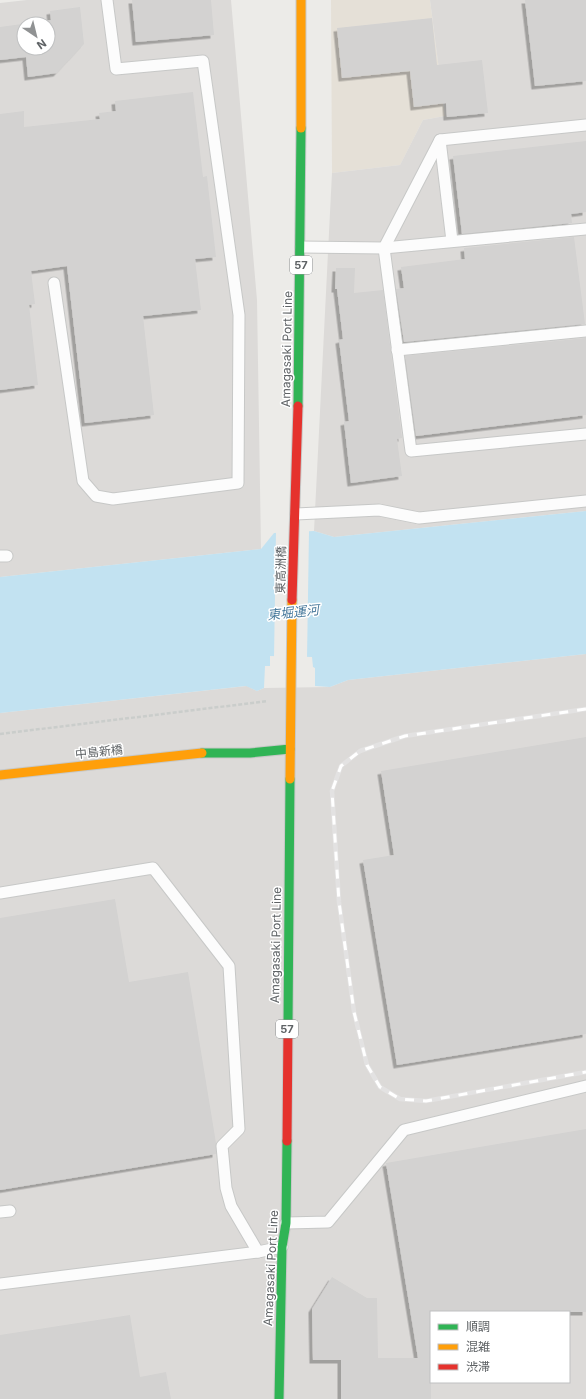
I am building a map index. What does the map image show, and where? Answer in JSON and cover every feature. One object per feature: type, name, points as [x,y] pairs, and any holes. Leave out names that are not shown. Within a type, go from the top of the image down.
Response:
[{"type":"main road","name":"Amagasaki Port Line","points":[[294,530],[296,514],[301,247],[301,0]]},
{"type":"main road","name":"東高洲橋","points":[[292,659],[294,530]]},
{"type":"main road","name":"Amagasaki Port Line","points":[[279,1399],[282,1247],[286,1223],[292,659]]},
{"type":"main road","name":"中島新橋","points":[[0,775],[201,753],[250,753],[290,749]]},
{"type":"lane","points":[[54,283],[83,481],[96,496],[113,499],[238,483],[239,315],[203,61],[116,69],[107,0]]},
{"type":"lane","points":[[440,140],[586,125]]},
{"type":"lane","points":[[440,140],[452,242]]},
{"type":"lane","points":[[440,140],[384,248],[411,451],[586,434]]},
{"type":"lane","points":[[301,247],[384,248],[586,229]]},
{"type":"lane","points":[[398,350],[586,331]]},
{"type":"lane","points":[[296,514],[379,510],[419,518],[586,500]]},
{"type":"lane","points":[[0,893],[153,868],[229,966],[239,1129],[222,1146],[226,1188],[231,1206],[258,1252]]},
{"type":"lane","points":[[286,1223],[328,1222],[404,1130],[586,1086]]},
{"type":"lane","points":[[0,1284],[258,1252],[282,1247]]},
{"type":"path","points":[[0,734],[292,698]]},
{"type":"shaded area","points":[[27,0],[231,0],[257,300],[261,549],[0,577],[0,3]]},
{"type":"shaded area","points":[[331,0],[430,0],[445,116],[423,120],[400,165],[332,173]]},
{"type":"shaded area","points":[[430,0],[586,0],[586,511],[334,537],[314,531],[332,173],[400,165],[423,120],[445,116]]},
{"type":"shaded area","points":[[586,654],[586,1399],[0,1399],[0,713],[247,686],[257,691],[264,688],[330,687],[348,680]]},
{"type":"water","name":"東堀運河","points":[[586,511],[586,654],[348,680],[330,687],[315,686],[315,668],[313,667],[312,657],[270,656],[270,666],[265,666],[264,688],[257,691],[246,686],[0,713],[0,577],[261,549],[274,533],[314,531],[334,537]]},
{"type":"pier","points":[[309,530],[307,659],[274,658],[276,531]]},
{"type":"building","points":[[132,0],[211,0],[214,35],[136,42]]},
{"type":"building","points":[[525,0],[586,0],[586,81],[535,86]]},
{"type":"building","points":[[80,7],[84,44],[57,73],[28,77],[26,57],[0,60],[0,27],[16,25],[16,56],[56,56],[56,16],[51,16],[50,11]]},
{"type":"building","points":[[432,18],[437,65],[482,60],[488,113],[447,117],[446,103],[414,107],[410,71],[342,78],[337,28]]},
{"type":"building","points":[[193,92],[203,177],[207,176],[216,257],[195,259],[201,310],[143,316],[154,415],[85,423],[67,266],[31,271],[35,304],[29,305],[38,385],[0,390],[0,114],[24,111],[24,127],[100,119],[99,113],[116,111],[115,101]]},
{"type":"building","points":[[586,141],[586,212],[571,214],[572,223],[462,234],[453,156]]},
{"type":"building","points":[[574,237],[585,324],[404,342],[396,289],[404,288],[401,267],[465,259],[464,248]]},
{"type":"building","points":[[336,268],[355,268],[354,293],[383,290],[402,438],[397,439],[402,476],[351,483],[344,422],[349,421],[339,340],[343,339],[337,289],[335,289]]},
{"type":"building","points":[[586,338],[586,415],[416,436],[405,356]]},
{"type":"building","points":[[586,737],[586,1034],[397,1065],[363,860],[394,855],[381,771]]},
{"type":"building","points":[[115,899],[129,982],[188,972],[216,1143],[216,1154],[0,1190],[0,918]]},
{"type":"building","points":[[586,1129],[586,1312],[430,1311],[431,1399],[341,1399],[341,1360],[313,1360],[312,1309],[332,1277],[367,1298],[377,1298],[378,1358],[418,1358],[386,1163]]},
{"type":"building","points":[[130,1315],[140,1377],[166,1372],[171,1399],[0,1399],[0,1335]]},
{"type":"railway","points":[[586,709],[405,736],[360,751],[341,766],[332,791],[339,902],[354,1012],[367,1065],[380,1087],[400,1099],[426,1101],[586,1072]]},
{"type":"traffic: fast","points":[[298,406],[301,128]]},
{"type":"traffic: fast","points":[[202,753],[250,753],[290,749]]},
{"type":"traffic: fast","points":[[288,1025],[290,779]]},
{"type":"traffic: fast","points":[[279,1399],[282,1247],[286,1223],[287,1141]]},
{"type":"traffic: slow","points":[[301,0],[301,128]]},
{"type":"traffic: slow","points":[[290,779],[292,600]]},
{"type":"traffic: slow","points":[[0,775],[202,753]]},
{"type":"traffic: jam","points":[[292,600],[298,406]]},
{"type":"traffic: jam","points":[[287,1141],[288,1025]]}]
